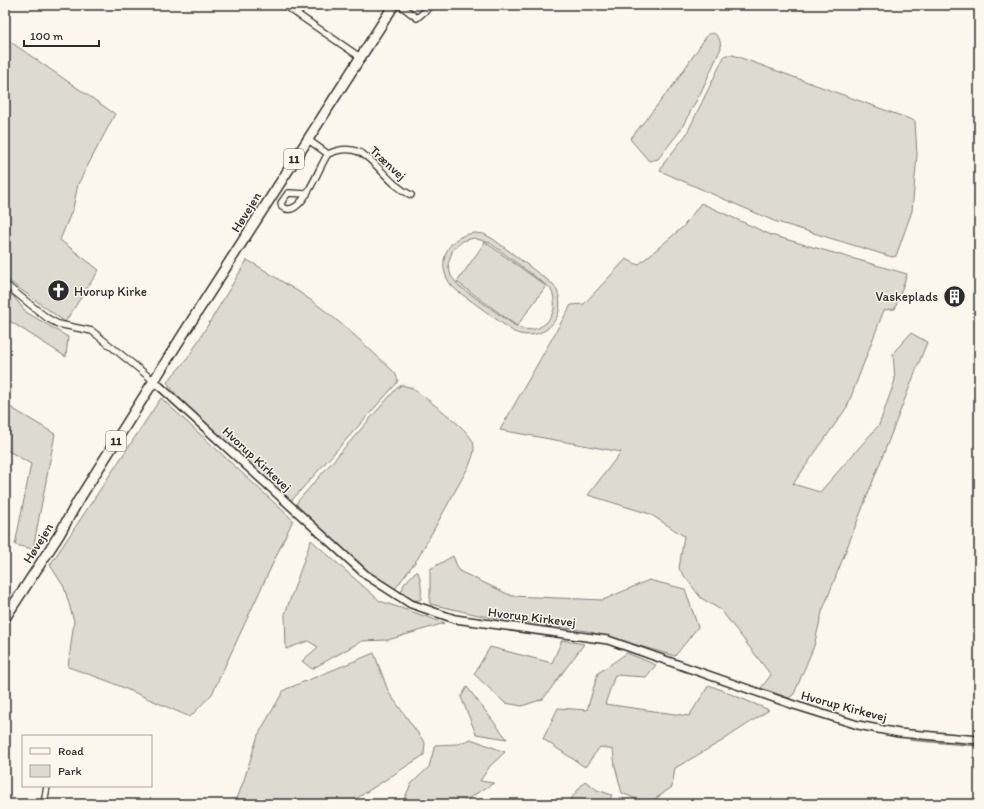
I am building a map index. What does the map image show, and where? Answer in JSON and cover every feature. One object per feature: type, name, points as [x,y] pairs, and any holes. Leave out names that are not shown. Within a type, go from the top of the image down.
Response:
[{"type":"main road","name":"Høvejen","points":[[5,618],[59,535],[78,501],[307,139],[394,5]]},
{"type":"main road","name":"Høvejen","points":[[5,609],[55,532],[78,501]]},
{"type":"street","points":[[284,5],[360,57]]},
{"type":"street","points":[[400,5],[418,18],[432,5]]},
{"type":"street","points":[[307,139],[328,154],[307,194]]},
{"type":"street","name":"Trænvej","points":[[328,154],[343,149],[352,148],[359,151],[390,181],[402,191],[411,195]]},
{"type":"street","points":[[5,284],[47,318],[58,324],[92,331],[154,381]]},
{"type":"street","name":"Hvorup Kirkevej","points":[[154,381],[366,575],[379,585],[411,604],[455,619],[608,640],[794,705],[858,725],[899,733],[979,740]]},
{"type":"street","points":[[44,804],[47,787]]},
{"type":"green space","points":[[713,33],[718,37],[721,48],[701,92],[680,131],[658,159],[649,161],[630,139],[675,83],[708,34]]},
{"type":"green space","points":[[5,38],[115,114],[78,184],[73,208],[60,240],[99,270],[65,322],[5,278]]},
{"type":"green space","points":[[725,55],[733,55],[915,121],[917,155],[912,211],[896,256],[892,257],[774,221],[660,171],[664,163],[686,135]]},
{"type":"green space","points":[[701,203],[771,235],[907,274],[895,309],[884,310],[847,407],[793,484],[820,492],[879,425],[895,380],[893,353],[911,333],[927,342],[822,612],[814,646],[794,694],[789,698],[761,688],[771,675],[721,610],[701,598],[679,569],[684,536],[650,514],[588,495],[621,452],[500,430],[571,305],[584,304],[626,259],[638,265],[683,227]]},
{"type":"green space","points":[[475,233],[484,234],[493,239],[554,285],[559,296],[560,306],[557,316],[552,324],[545,330],[536,334],[525,335],[514,332],[456,290],[449,282],[445,273],[445,255],[449,247],[464,235]],"holes":[[[474,238],[490,243],[550,288],[554,297],[554,306],[548,321],[542,326],[535,329],[517,327],[459,286],[451,276],[448,264],[453,249],[463,241]]]},
{"type":"green space","points":[[485,242],[546,286],[517,326],[457,282]]},
{"type":"green space","points":[[247,260],[301,293],[329,314],[395,373],[398,380],[292,500],[287,499],[180,400],[167,382],[188,358]]},
{"type":"green space","points":[[5,291],[14,297],[26,312],[68,337],[66,357],[5,318]]},
{"type":"green space","points":[[402,385],[412,388],[455,421],[469,436],[473,442],[474,448],[469,466],[418,558],[395,589],[387,586],[375,578],[346,554],[297,508],[297,502],[397,388]]},
{"type":"green space","points":[[161,398],[293,520],[212,694],[190,717],[108,681],[68,667],[74,621],[64,587],[50,565]]},
{"type":"green space","points":[[5,404],[55,434],[33,549],[15,545],[31,464],[5,449]]},
{"type":"green space","points":[[311,540],[380,601],[445,623],[388,640],[362,641],[312,669],[302,661],[318,647],[308,641],[286,649],[285,614]]},
{"type":"green space","points":[[453,556],[459,571],[512,596],[603,600],[649,580],[685,589],[698,627],[675,656],[587,631],[492,618],[430,604],[430,569]]},
{"type":"green space","points":[[415,572],[418,572],[421,582],[421,599],[419,600],[413,600],[401,593],[404,584]]},
{"type":"green space","points":[[562,640],[584,644],[543,699],[522,706],[505,703],[474,674],[490,647],[552,663]]},
{"type":"green space","points":[[374,653],[389,693],[425,743],[424,755],[348,804],[235,804],[258,735],[284,690]]},
{"type":"green space","points":[[627,653],[656,665],[646,677],[615,675],[605,704],[689,716],[709,685],[769,710],[722,741],[675,768],[672,787],[648,804],[622,793],[615,766],[613,750],[600,747],[585,767],[543,739],[558,708],[587,710],[598,673]]},
{"type":"green space","points":[[467,687],[507,739],[476,734],[461,697]]},
{"type":"green space","points":[[471,739],[505,752],[490,766],[480,781],[494,783],[459,804],[402,804],[411,784],[429,767],[435,745],[458,744]]},
{"type":"green space","points":[[585,781],[597,790],[612,795],[607,804],[567,804]]},
{"type":"waterway","points":[[905,730],[911,731]]},
{"type":"waterway","points":[[949,734],[979,736]]},
{"type":"waterway","points":[[910,740],[979,746]]},
{"type":"place","name":"Hvorup Kirke","points":[[58,291]]},
{"type":"place","name":"Vaskeplads","points":[[954,296]]}]
